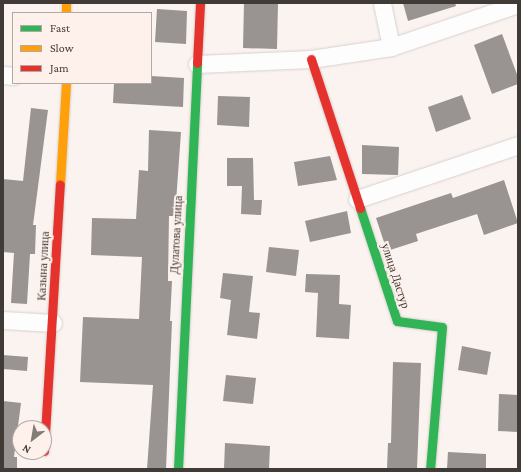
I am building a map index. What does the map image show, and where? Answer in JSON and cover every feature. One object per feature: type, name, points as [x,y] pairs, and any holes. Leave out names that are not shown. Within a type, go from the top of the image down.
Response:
[{"type":"street","name":"Дулатова улица","points":[[178,469],[200,3]]},
{"type":"street","points":[[382,3],[391,47]]},
{"type":"street","points":[[197,64],[311,59],[391,47],[518,4]]},
{"type":"street","name":"улица Дастур","points":[[311,59],[397,321],[442,327],[430,469]]},
{"type":"street","name":"Казына улица","points":[[46,420],[66,84]]},
{"type":"street","points":[[357,199],[518,145]]},
{"type":"street","points":[[3,320],[53,324]]},
{"type":"building","points":[[244,3],[278,3],[277,49],[243,48]]},
{"type":"building","points":[[403,3],[455,3],[456,6],[408,21]]},
{"type":"building","points":[[157,9],[187,11],[186,44],[155,42]]},
{"type":"building","points":[[502,34],[518,77],[518,84],[492,94],[474,45]]},
{"type":"building","points":[[152,76],[184,78],[183,107],[113,103],[114,84],[152,84]]},
{"type":"building","points":[[462,95],[471,119],[436,132],[428,107]]},
{"type":"building","points":[[218,96],[250,97],[249,127],[217,125]]},
{"type":"building","points":[[31,108],[48,110],[33,225],[36,225],[35,254],[30,254],[27,304],[11,303],[14,253],[3,252],[3,179],[23,181]]},
{"type":"building","points":[[149,130],[181,132],[175,216],[169,216],[168,281],[172,281],[170,321],[172,321],[166,469],[147,469],[153,385],[80,382],[83,317],[139,319],[142,257],[91,255],[92,218],[136,219],[139,170],[148,171]]},
{"type":"building","points":[[362,145],[399,147],[398,175],[362,174]]},
{"type":"building","points":[[330,156],[337,180],[298,186],[294,162]]},
{"type":"building","points":[[227,158],[253,158],[254,200],[262,200],[261,215],[241,214],[242,186],[227,186]]},
{"type":"building","points":[[504,180],[518,223],[484,235],[477,214],[416,234],[418,241],[387,251],[376,218],[451,193],[453,198]]},
{"type":"building","points":[[347,211],[351,233],[310,242],[305,221]]},
{"type":"building","points":[[269,247],[299,250],[296,276],[266,272]]},
{"type":"building","points":[[223,273],[253,276],[249,312],[260,313],[257,339],[227,335],[231,300],[220,298]]},
{"type":"building","points":[[306,274],[340,275],[339,304],[351,305],[349,339],[316,337],[318,293],[305,292]]},
{"type":"building","points":[[462,346],[491,352],[487,375],[458,370]]},
{"type":"building","points":[[3,355],[28,357],[27,371],[3,369]]},
{"type":"building","points":[[393,362],[421,363],[417,469],[387,469],[388,443],[391,443]]},
{"type":"building","points":[[226,375],[256,378],[253,404],[223,401]]},
{"type":"building","points":[[499,394],[518,395],[518,432],[498,431]]},
{"type":"building","points":[[3,401],[21,403],[19,420],[12,420],[12,460],[17,460],[17,469],[3,469]]},
{"type":"building","points":[[225,443],[270,446],[269,469],[224,469]]},
{"type":"building","points":[[448,452],[486,454],[486,469],[447,469]]},
{"type":"traffic: fast","points":[[178,469],[197,63]]},
{"type":"traffic: fast","points":[[360,208],[397,321],[442,327],[430,469]]},
{"type":"traffic: slow","points":[[66,3],[66,12]]},
{"type":"traffic: slow","points":[[60,184],[66,84]]},
{"type":"traffic: jam","points":[[197,63],[200,3]]},
{"type":"traffic: jam","points":[[311,59],[360,208]]},
{"type":"traffic: jam","points":[[46,420],[60,184]]}]
